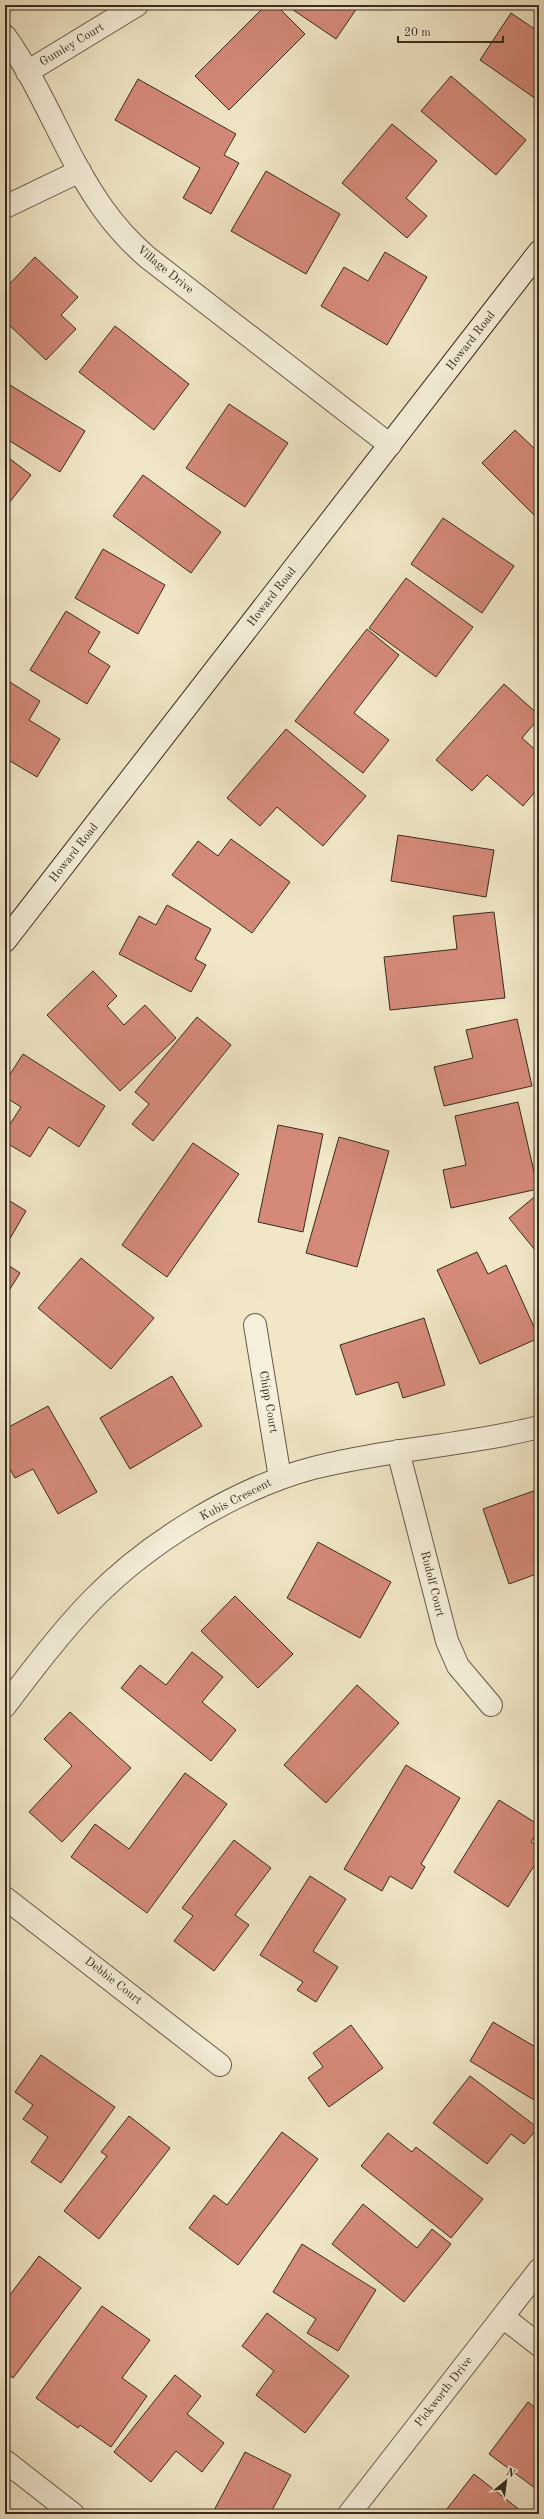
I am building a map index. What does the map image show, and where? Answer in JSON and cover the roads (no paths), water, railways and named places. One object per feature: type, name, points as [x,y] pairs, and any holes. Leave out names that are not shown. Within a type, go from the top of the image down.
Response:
[{"type":"street","name":"Gumley Court","points":[[27,72],[137,5]]},
{"type":"street","name":"Village Drive","points":[[5,36],[27,72],[80,171],[104,210],[126,237],[147,257],[390,445]]},
{"type":"street","points":[[5,207],[80,171]]},
{"type":"street","name":"Howard Road","points":[[5,941],[539,252]]},
{"type":"street","name":"Chipp Court","points":[[255,1325],[280,1478]]},
{"type":"street","name":"Kubis Crescent","points":[[5,1706],[65,1630],[94,1599],[128,1567],[166,1539],[211,1512],[280,1478],[313,1468],[398,1451],[507,1435],[539,1427]]},
{"type":"street","name":"Rudolf Court","points":[[398,1451],[447,1641],[458,1666],[491,1705]]},
{"type":"street","name":"Debbie Court","points":[[5,1898],[220,2065]]},
{"type":"street","name":"Pickworth Drive","points":[[349,2514],[539,2270]]},
{"type":"street","points":[[503,2317],[539,2345]]},
{"type":"street","points":[[5,2461],[73,2514]]}]
